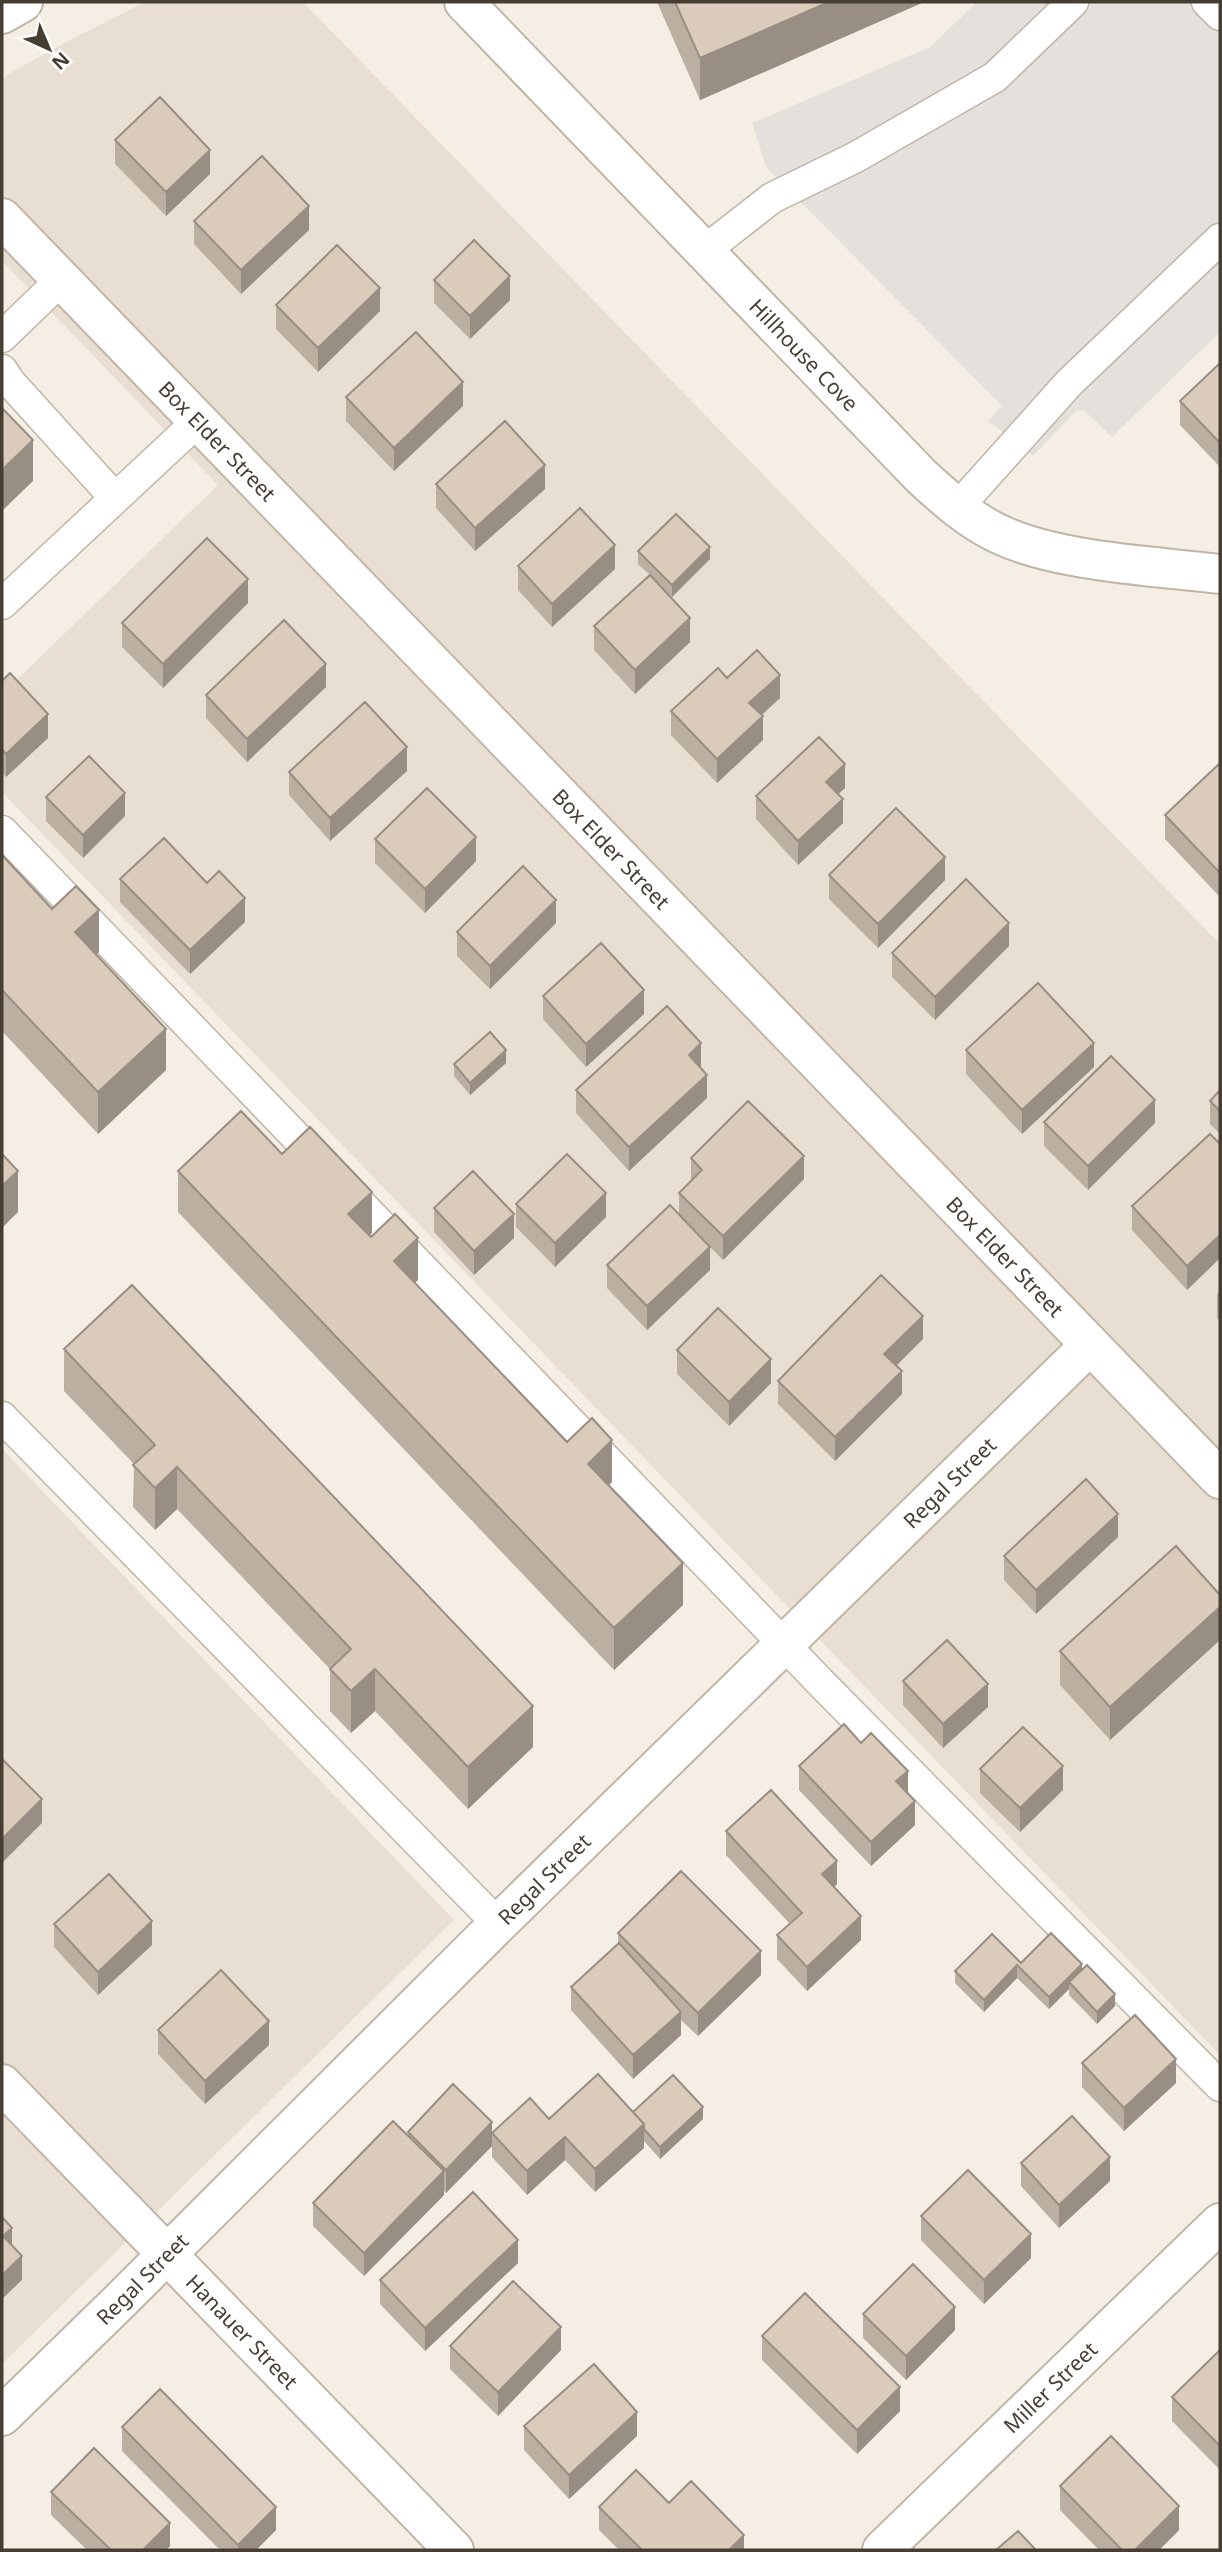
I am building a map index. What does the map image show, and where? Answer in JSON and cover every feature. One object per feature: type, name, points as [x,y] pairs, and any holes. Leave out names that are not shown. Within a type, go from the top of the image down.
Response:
[{"type":"street","points":[[2,14],[23,2]]},
{"type":"street","name":"Hillhouse Cove","points":[[464,2],[921,476],[957,508],[999,534],[1045,550],[1220,574]]},
{"type":"street","name":"Box Elder Street","points":[[2,218],[1220,1479]]},
{"type":"street","name":"Regal Street","points":[[2,2416],[498,1924],[1090,1345]]},
{"type":"street","name":"Hanauer Street","points":[[2,2084],[454,2550]]},
{"type":"street","name":"Miller Street","points":[[882,2550],[1220,2223]]},
{"type":"lane","points":[[704,251],[772,198],[856,157],[995,77],[1073,2]]},
{"type":"lane","points":[[1207,2],[1220,15]]},
{"type":"lane","points":[[957,508],[1069,383],[1220,239]]},
{"type":"lane","points":[[2,337],[61,280]]},
{"type":"lane","points":[[2,370],[9,382],[115,498]]},
{"type":"lane","points":[[2,604],[197,422]]},
{"type":"lane","points":[[2,831],[785,1646],[1220,2086]]},
{"type":"lane","points":[[2,1417],[498,1924]]},
{"type":"shaded area","points":[[145,2],[303,2],[1220,944],[1220,2055],[2,792],[2,694],[218,485],[2,261],[2,81],[8,74]]},
{"type":"shaded area","points":[[977,2],[1220,2],[1220,332],[1112,437],[1085,411],[1077,410],[1033,456],[988,421],[1002,406],[766,167],[752,123],[930,47]]},
{"type":"shaded area","points":[[2,1449],[454,1920],[2,2364]]},
{"type":"building","points":[[675,2],[829,2],[700,58]]},
{"type":"building","points":[[160,97],[210,150],[166,192],[115,140]]},
{"type":"building","points":[[262,156],[309,206],[241,270],[194,221]]},
{"type":"building","points":[[474,240],[510,276],[470,316],[434,280]]},
{"type":"building","points":[[337,245],[380,288],[318,348],[276,305]]},
{"type":"building","points":[[416,332],[463,382],[394,448],[346,397]]},
{"type":"building","points":[[1220,363],[1220,443],[1180,401]]},
{"type":"building","points":[[2,408],[33,440],[2,470]]},
{"type":"building","points":[[505,421],[545,465],[475,528],[436,484]]},
{"type":"building","points":[[580,508],[615,545],[552,604],[518,566]]},
{"type":"building","points":[[676,514],[710,547],[672,585],[638,551]]},
{"type":"building","points":[[207,538],[248,579],[163,664],[122,623]]},
{"type":"building","points":[[650,575],[690,618],[635,670],[594,626]]},
{"type":"building","points":[[284,620],[326,664],[247,739],[206,695]]},
{"type":"building","points":[[757,650],[780,675],[749,703],[763,716],[717,759],[671,711],[718,668],[727,678]]},
{"type":"building","points":[[10,673],[48,714],[6,754],[2,749],[2,681]]},
{"type":"building","points":[[365,702],[407,747],[330,818],[289,772]]},
{"type":"building","points":[[819,737],[845,764],[826,782],[843,799],[798,841],[756,796]]},
{"type":"building","points":[[89,756],[125,793],[83,835],[46,797]]},
{"type":"building","points":[[1220,763],[1220,873],[1165,815]]},
{"type":"building","points":[[427,788],[476,837],[425,889],[375,839]]},
{"type":"building","points":[[896,808],[945,857],[878,924],[829,875]]},
{"type":"building","points":[[164,838],[207,883],[219,871],[245,898],[190,950],[120,879]]},
{"type":"building","points":[[2,855],[52,909],[76,886],[99,910],[75,932],[166,1029],[98,1092],[2,990]]},
{"type":"building","points":[[523,866],[556,900],[490,966],[457,932]]},
{"type":"building","points":[[966,879],[1009,923],[935,997],[892,953]]},
{"type":"building","points":[[601,943],[644,990],[586,1044],[543,996]]},
{"type":"building","points":[[1038,983],[1094,1043],[1022,1110],[966,1050]]},
{"type":"building","points":[[667,1006],[701,1043],[689,1055],[707,1075],[629,1147],[576,1090]]},
{"type":"building","points":[[490,1032],[506,1050],[470,1083],[454,1064]]},
{"type":"building","points":[[1111,1056],[1155,1100],[1088,1166],[1044,1122]]},
{"type":"building","points":[[1220,1090],[1220,1111],[1210,1101]]},
{"type":"building","points":[[748,1101],[804,1156],[723,1236],[679,1193],[702,1170],[691,1158]]},
{"type":"building","points":[[241,1111],[282,1154],[310,1127],[372,1192],[348,1214],[371,1237],[395,1214],[418,1238],[394,1261],[567,1442],[592,1418],[612,1440],[588,1464],[683,1563],[614,1628],[178,1171]]},
{"type":"building","points":[[1210,1134],[1220,1144],[1220,1235],[1187,1266],[1132,1206]]},
{"type":"building","points":[[2,1154],[18,1171],[2,1186]]},
{"type":"building","points":[[567,1154],[606,1193],[555,1243],[516,1204]]},
{"type":"building","points":[[473,1171],[514,1214],[474,1251],[434,1208]]},
{"type":"building","points":[[670,1205],[710,1247],[647,1306],[607,1265]]},
{"type":"building","points":[[881,1275],[923,1316],[884,1354],[902,1371],[835,1437],[778,1381]]},
{"type":"building","points":[[132,1285],[533,1706],[468,1767],[375,1669],[351,1691],[330,1669],[351,1649],[177,1467],[155,1488],[133,1465],[155,1445],[64,1349]]},
{"type":"building","points":[[718,1308],[771,1359],[729,1402],[677,1350]]},
{"type":"building","points":[[1086,1479],[1118,1514],[1036,1590],[1004,1556]]},
{"type":"building","points":[[1176,1546],[1220,1595],[1220,1607],[1110,1707],[1060,1651]]},
{"type":"building","points":[[947,1640],[988,1684],[943,1724],[903,1681]]},
{"type":"building","points":[[844,1724],[861,1743],[871,1733],[908,1771],[896,1781],[915,1801],[871,1842],[799,1766]]},
{"type":"building","points":[[1023,1727],[1063,1766],[1020,1808],[980,1769]]},
{"type":"building","points":[[2,1759],[42,1799],[2,1839]]},
{"type":"building","points":[[771,1790],[837,1861],[822,1874],[861,1916],[807,1967],[777,1935],[802,1913],[726,1831]]},
{"type":"building","points":[[681,1871],[761,1951],[698,2013],[618,1933]]},
{"type":"building","points":[[109,1874],[152,1921],[98,1972],[54,1924]]},
{"type":"building","points":[[1051,1933],[1082,1964],[1049,1997],[1017,1965],[984,2000],[955,1971],[992,1934],[1021,1963]]},
{"type":"building","points":[[619,1943],[681,2012],[633,2055],[571,1987]]},
{"type":"building","points":[[1087,1965],[1115,1994],[1097,2012],[1069,1982]]},
{"type":"building","points":[[221,1970],[269,2021],[205,2081],[158,2030]]},
{"type":"building","points":[[1135,2015],[1176,2059],[1124,2108],[1082,2063]]},
{"type":"building","points":[[598,2074],[644,2124],[595,2169],[565,2137],[527,2171],[492,2133],[530,2098],[549,2119]]},
{"type":"building","points":[[673,2075],[703,2107],[660,2147],[633,2112]]},
{"type":"building","points":[[453,2084],[492,2122],[446,2170],[408,2132]]},
{"type":"building","points":[[1072,2116],[1110,2157],[1059,2205],[1021,2163]]},
{"type":"building","points":[[393,2121],[444,2171],[364,2253],[313,2203]]},
{"type":"building","points":[[968,2170],[1031,2234],[984,2280],[921,2216]]},
{"type":"building","points":[[473,2192],[518,2240],[425,2328],[380,2280]]},
{"type":"building","points":[[2,2217],[12,2228],[3,2236],[22,2256],[2,2275]]},
{"type":"building","points":[[913,2264],[955,2307],[906,2356],[863,2314]]},
{"type":"building","points":[[513,2281],[561,2327],[498,2392],[450,2346]]},
{"type":"building","points":[[805,2293],[900,2387],[857,2430],[762,2336]]},
{"type":"building","points":[[1220,2350],[1220,2446],[1172,2397]]},
{"type":"building","points":[[594,2364],[637,2412],[569,2475],[524,2426]]},
{"type":"building","points":[[160,2389],[276,2507],[238,2545],[122,2427]]},
{"type":"building","points":[[1111,2436],[1179,2506],[1135,2550],[1122,2550],[1060,2486]]},
{"type":"building","points":[[94,2448],[170,2523],[143,2550],[111,2550],[51,2492]]},
{"type":"building","points":[[636,2470],[669,2503],[691,2481],[744,2535],[729,2550],[642,2550],[599,2507]]},
{"type":"building","points":[[1018,2531],[1036,2550],[996,2550]]}]
